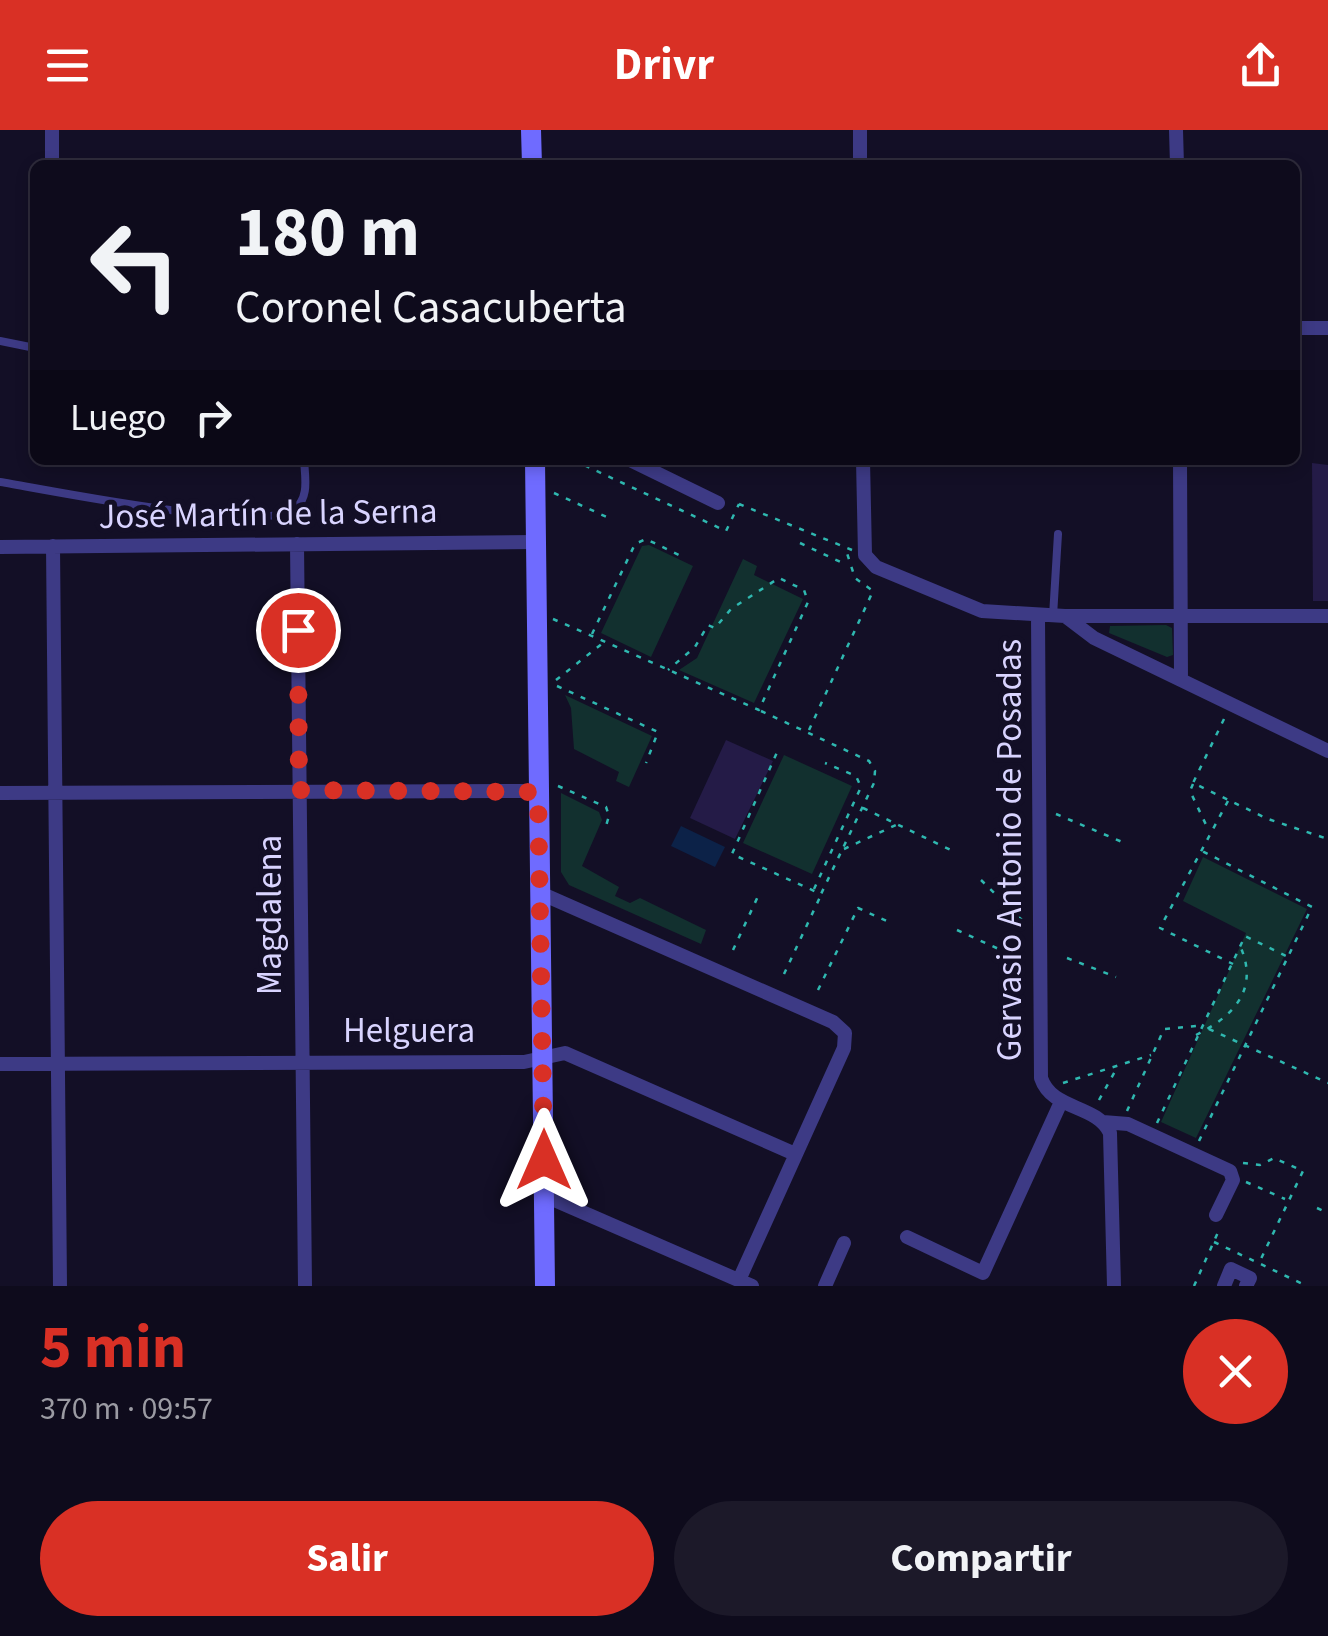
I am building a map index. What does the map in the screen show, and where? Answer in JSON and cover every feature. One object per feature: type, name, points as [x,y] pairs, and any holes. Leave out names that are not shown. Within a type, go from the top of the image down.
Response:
[{"type":"main road","points":[[532,130],[532,160]]},
{"type":"main road","points":[[535,465],[545,788],[540,893],[545,1286]]},
{"type":"street","points":[[52,130],[52,160]]},
{"type":"street","points":[[860,130],[860,160]]},
{"type":"street","points":[[1176,130],[1176,160]]},
{"type":"street","points":[[1300,328],[1328,328]]},
{"type":"street","points":[[640,465],[718,503]]},
{"type":"street","points":[[862,465],[864,555],[876,567],[962,604],[1052,616],[1328,616]]},
{"type":"street","points":[[1180,465],[1181,679]]},
{"type":"street","name":"José Martín de la Serna","points":[[0,547],[536,542]]},
{"type":"street","name":"Magdalena","points":[[297,544],[305,1286]]},
{"type":"street","points":[[53,546],[60,1286]]},
{"type":"street","points":[[1052,616],[1328,751]]},
{"type":"street","name":"Gervasio Antonio de Posadas","points":[[1052,616],[1042,1078],[1051,1096],[1062,1102],[1103,1122],[1128,1124],[1230,1171],[1233,1180],[1219,1220]]},
{"type":"street","points":[[0,793],[545,788]]},
{"type":"street","points":[[540,893],[833,1022],[845,1033],[844,1048],[796,1154],[746,1283],[544,1195]]},
{"type":"street","name":"Helguera","points":[[0,1064],[524,1062],[543,1054],[566,1053],[796,1154]]},
{"type":"street","points":[[907,1237],[982,1273],[1062,1102]]},
{"type":"street","points":[[1103,1122],[1112,1144],[1114,1286]]},
{"type":"street","points":[[825,1286],[844,1243]]},
{"type":"street","points":[[1224,1286],[1232,1269],[1250,1278],[1246,1286]]},
{"type":"lane","points":[[0,341],[30,347]]},
{"type":"lane","points":[[0,482],[185,514],[282,514],[290,513],[305,494],[304,465]]},
{"type":"lane","points":[[1052,616],[1058,534]]},
{"type":"path","points":[[584,465],[726,531],[740,504]]},
{"type":"path","points":[[553,492],[609,518]]},
{"type":"path","points":[[718,503],[740,504],[864,555]]},
{"type":"path","points":[[591,636],[635,544],[646,539],[679,555]]},
{"type":"path","points":[[800,543],[848,565],[873,591],[808,732]]},
{"type":"path","points":[[845,547],[848,565]]},
{"type":"path","points":[[668,670],[696,647],[708,626],[715,628],[730,609],[779,578],[804,590],[808,602],[759,710]]},
{"type":"path","points":[[538,612],[869,761],[875,771],[874,783],[784,974]]},
{"type":"path","points":[[556,680],[599,650],[604,642]]},
{"type":"path","points":[[556,686],[658,732],[646,763]]},
{"type":"path","points":[[1211,834],[1190,791],[1231,704]]},
{"type":"path","points":[[778,750],[732,854],[821,894]]},
{"type":"path","points":[[814,890],[861,787],[856,776],[825,763]]},
{"type":"path","points":[[1194,783],[1328,839]]},
{"type":"path","points":[[545,788],[606,808],[610,816],[605,830]]},
{"type":"path","points":[[1228,800],[1160,928],[1233,964]]},
{"type":"path","points":[[862,808],[955,852]]},
{"type":"path","points":[[1050,812],[1127,844]]},
{"type":"path","points":[[843,849],[898,825]]},
{"type":"path","points":[[1198,1144],[1312,908],[1202,852]]},
{"type":"path","points":[[981,880],[1026,924]]},
{"type":"path","points":[[733,950],[760,892]]},
{"type":"path","points":[[818,990],[858,908],[891,923]]},
{"type":"path","points":[[958,930],[1026,962]]},
{"type":"path","points":[[1170,1132],[1156,1126],[1209,1005],[1218,1000],[1245,936],[1288,957]]},
{"type":"path","points":[[1195,1036],[1233,1012],[1247,983],[1240,947]]},
{"type":"path","points":[[1067,958],[1116,977]]},
{"type":"path","points":[[1126,1112],[1164,1029],[1200,1026]]},
{"type":"path","points":[[1209,1029],[1328,1083]]},
{"type":"path","points":[[1063,1083],[1152,1054]]},
{"type":"path","points":[[1099,1100],[1118,1065]]},
{"type":"path","points":[[1232,1158],[1250,1166],[1274,1158],[1303,1170],[1258,1263]]},
{"type":"path","points":[[1244,1182],[1286,1200]]},
{"type":"path","points":[[1317,1208],[1328,1213]]},
{"type":"path","points":[[1194,1286],[1214,1242],[1219,1220]]},
{"type":"path","points":[[1214,1242],[1306,1286]]},
{"type":"green space","points":[[649,545],[693,566],[651,657],[601,633],[642,546]]},
{"type":"green space","points":[[743,559],[757,566],[754,575],[803,599],[754,703],[679,670],[697,658]]},
{"type":"green space","points":[[1110,626],[1172,628],[1173,655],[1167,657],[1109,633]]},
{"type":"green space","points":[[565,695],[652,736],[629,787],[616,781],[619,772],[574,749],[571,708]]},
{"type":"green space","points":[[784,755],[852,786],[812,874],[743,843]]},
{"type":"green space","points":[[561,793],[599,812],[602,820],[582,866],[619,887],[615,896],[630,903],[640,898],[706,930],[701,944],[569,885],[561,872]]},
{"type":"green space","points":[[1203,857],[1307,909],[1196,1138],[1161,1122],[1246,933],[1183,901]]},
{"type":"water","points":[[681,826],[725,847],[715,867],[671,846]]},
{"type":"building","points":[[1312,463],[1328,465],[1328,601],[1313,601]]},
{"type":"building","points":[[726,740],[773,761],[735,839],[690,818]]},
{"type":"route","points":[[298,630],[299,790],[538,792],[544,1160]]}]
